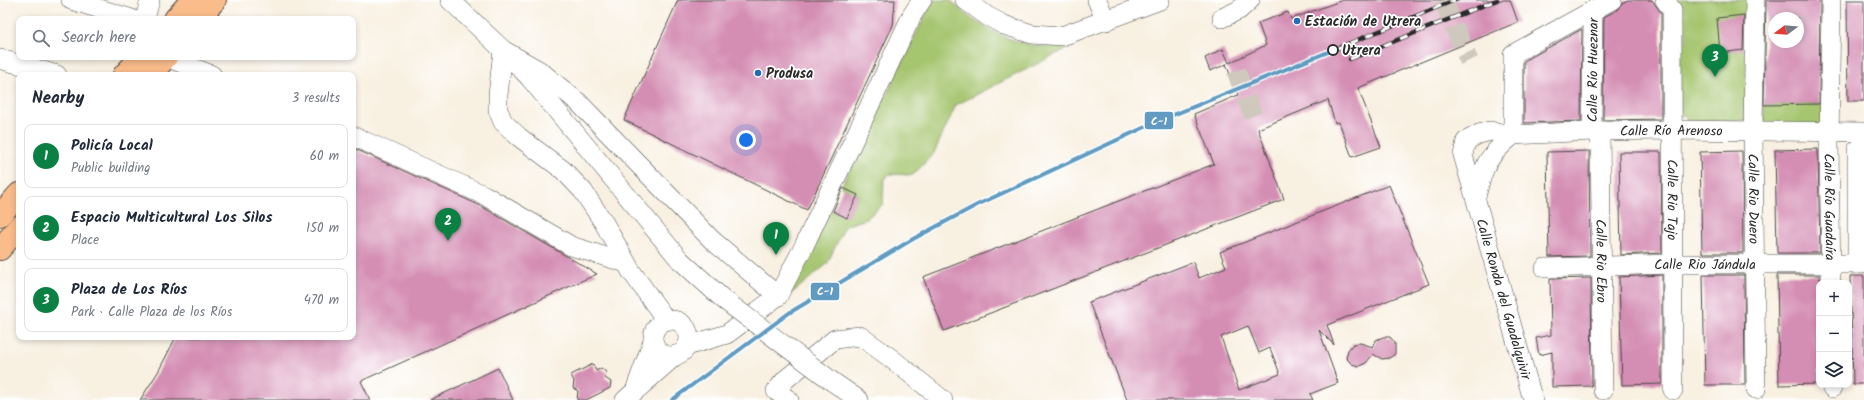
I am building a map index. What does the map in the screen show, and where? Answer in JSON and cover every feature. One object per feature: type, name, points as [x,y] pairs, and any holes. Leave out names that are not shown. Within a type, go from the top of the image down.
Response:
[{"type":"main road","points":[[178,16],[192,0]]},
{"type":"main road","points":[[202,16],[215,0]]},
{"type":"main road","points":[[127,72],[138,60]]},
{"type":"main road","points":[[154,72],[164,60]]},
{"type":"main road","points":[[0,215],[16,197]]},
{"type":"main road","points":[[0,249],[16,230]]},
{"type":"street","points":[[71,0],[122,16]]},
{"type":"street","points":[[147,16],[150,0]]},
{"type":"street","points":[[905,0],[905,12],[908,24]]},
{"type":"street","points":[[503,50],[498,110],[503,122],[519,138],[563,170],[583,191],[604,223],[629,267],[658,331],[659,352],[664,355],[727,334],[778,296],[804,246],[908,24],[922,0]]},
{"type":"street","points":[[965,0],[1004,25],[1032,34],[1062,36],[1160,0]]},
{"type":"street","points":[[1097,0],[1106,20]]},
{"type":"street","points":[[1222,18],[1239,10],[1250,0]]},
{"type":"street","points":[[1513,135],[1513,54],[1612,0]]},
{"type":"street","name":"Calle Rio Tajo","points":[[1665,0],[1672,10],[1673,390]]},
{"type":"street","name":"Calle Rio Duero","points":[[1755,0],[1753,130],[1756,389]]},
{"type":"street","name":"Calle Río Guadaíra","points":[[1831,0],[1829,131],[1831,280]]},
{"type":"street","points":[[456,2],[553,104],[680,260],[722,299],[859,400]]},
{"type":"street","name":"Calle Río Hueznar","points":[[1592,10],[1596,131]]},
{"type":"street","points":[[503,50],[540,71],[578,102],[712,240],[778,296]]},
{"type":"street","points":[[0,59],[46,72]]},
{"type":"street","points":[[174,60],[204,72]]},
{"type":"street","name":"Calle Río Arenoso","points":[[1479,134],[1490,131],[1513,135],[1596,131],[1672,130],[1864,132]]},
{"type":"street","name":"Calle Rio Ebro","points":[[1596,131],[1601,266],[1603,390]]},
{"type":"street","name":"Calle Ronda del Guadalquivir","points":[[1479,134],[1466,142],[1463,155],[1533,400]]},
{"type":"street","name":"Calle Ronda del Guadalquivir","points":[[1475,199],[1482,171],[1495,150],[1513,135]]},
{"type":"street","points":[[356,137],[484,195],[571,246],[629,267]]},
{"type":"street","points":[[1861,264],[1857,150],[1864,150]]},
{"type":"street","name":"Calle Rio Jándula","points":[[1545,268],[1672,264],[1861,264]]},
{"type":"street","points":[[676,320],[684,326],[689,335],[682,350],[630,396],[658,331],[676,320]]},
{"type":"street","points":[[684,326],[727,334]]},
{"type":"street","points":[[789,400],[776,391],[786,379],[835,339],[860,336],[892,359],[943,400]]},
{"type":"green space","points":[[933,0],[951,1],[972,19],[985,27],[998,34],[1025,44],[1053,47],[1082,41],[956,105],[934,153],[913,175],[889,174],[884,179],[883,204],[866,219],[845,226],[827,264],[786,298],[830,209],[847,217],[858,195],[841,187]]},
{"type":"green space","points":[[1677,0],[1750,0],[1750,120],[1687,123],[1686,115],[1680,116]]},
{"type":"green space","points":[[1827,104],[1825,126],[1764,125],[1764,105]]},
{"type":"building","name":"Produsa","points":[[678,0],[895,0],[893,25],[807,210],[624,120]]},
{"type":"building","points":[[1343,0],[1510,0],[1518,22],[1358,88],[1381,147],[1352,157],[1339,122],[1335,123],[1328,100],[1258,129],[1284,199],[944,331],[923,277],[1214,164],[1194,114],[1238,95],[1226,64],[1210,71],[1205,58],[1223,49],[1229,63],[1266,45],[1258,23],[1288,12],[1291,19]]},
{"type":"building","points":[[1628,0],[1652,0],[1661,13],[1661,119],[1603,120],[1604,17],[1617,10],[1622,3]]},
{"type":"building","points":[[1766,0],[1820,0],[1819,104],[1764,105]]},
{"type":"building","points":[[1847,0],[1864,0],[1864,101],[1848,101]]},
{"type":"building","points":[[1744,15],[1743,50],[1720,53],[1717,18]]},
{"type":"building","points":[[1582,29],[1581,121],[1524,123],[1524,61]]},
{"type":"building","points":[[356,149],[479,205],[597,274],[361,381],[370,400],[140,400],[158,372],[174,340],[356,340]]},
{"type":"building","points":[[1818,149],[1820,253],[1777,253],[1775,150]]},
{"type":"building","points":[[1589,151],[1590,256],[1549,257],[1547,152]]},
{"type":"building","points":[[1742,151],[1743,253],[1702,253],[1700,152]]},
{"type":"building","points":[[1619,152],[1661,152],[1662,253],[1621,255]]},
{"type":"building","points":[[1389,185],[1429,284],[1327,325],[1334,345],[1319,330],[1338,383],[1310,394],[1313,400],[1127,400],[1089,302],[1193,262],[1199,278],[1226,267],[1220,252]],"holes":[[[1248,326],[1259,353],[1270,348],[1280,374],[1239,390],[1221,337]]]},
{"type":"building","points":[[843,188],[858,195],[847,218],[833,211]]},
{"type":"building","points":[[1662,275],[1662,384],[1622,385],[1619,277]]},
{"type":"building","points":[[1703,275],[1744,275],[1745,385],[1705,385]]},
{"type":"building","points":[[1777,275],[1820,275],[1820,280],[1816,280],[1816,384],[1779,385]]},
{"type":"building","points":[[1850,276],[1864,276],[1864,384],[1853,384],[1852,280],[1850,280]]},
{"type":"building","points":[[1591,278],[1592,386],[1552,387],[1552,352],[1539,355],[1536,338],[1551,335],[1550,279]]},
{"type":"building","points":[[1383,337],[1390,337],[1395,343],[1395,354],[1389,358],[1382,359],[1373,354],[1366,363],[1359,366],[1352,364],[1346,358],[1348,350],[1353,344],[1360,343],[1373,347],[1376,340]]},
{"type":"building","points":[[593,364],[596,371],[601,368],[606,372],[605,378],[611,382],[610,388],[586,400],[577,400],[578,391],[573,388],[574,381],[571,375]]},
{"type":"building","points":[[498,368],[513,400],[430,400]]},
{"type":"tunnel","points":[[1443,0],[1469,61]]},
{"type":"tunnel","points":[[1236,71],[1256,124]]},
{"type":"railway","points":[[1333,50],[1455,0]]},
{"type":"railway","points":[[1350,59],[1497,0]]},
{"type":"transit line","name":"C-1","points":[[672,400],[789,313],[913,239],[977,205],[1156,122],[1333,50]]},
{"type":"place","name":"Estación de Utrera","points":[[1297,21]]},
{"type":"place","name":"Utrera","points":[[1333,50]]},
{"type":"place","name":"Produsa","points":[[758,73]]},
{"type":"place","name":"Plaza de Los Ríos","points":[[1715,77]]},
{"type":"place","name":"Espacio Multicultural Los Silos","points":[[448,241]]},
{"type":"place","name":"Policía Local","points":[[776,255]]}]
